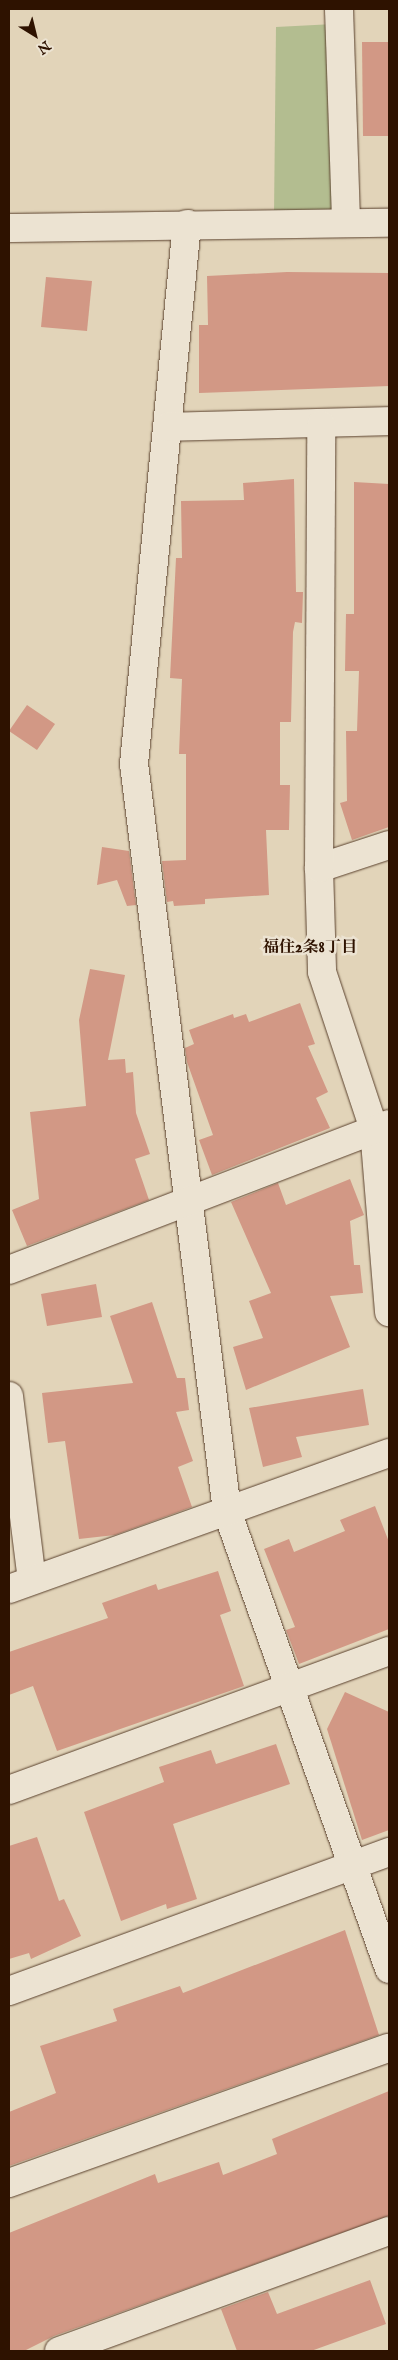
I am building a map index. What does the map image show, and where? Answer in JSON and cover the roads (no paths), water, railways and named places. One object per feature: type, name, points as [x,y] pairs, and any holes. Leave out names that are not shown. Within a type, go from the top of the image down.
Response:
[{"type":"street","points":[[339,9],[346,224]]},
{"type":"street","points":[[9,228],[187,224],[389,223]]},
{"type":"street","points":[[187,224],[134,764],[187,1205],[228,1511],[288,1687],[389,1969]]},
{"type":"street","points":[[167,427],[321,425],[389,421]]},
{"type":"street","points":[[321,425],[319,868],[322,972],[382,1127],[389,1312]]},
{"type":"street","points":[[319,868],[389,845]]},
{"type":"street","points":[[9,1270],[187,1205],[382,1127]]},
{"type":"street","points":[[9,1396],[20,1584],[389,1453]]},
{"type":"street","points":[[9,1790],[389,1651]]},
{"type":"street","points":[[9,1991],[389,1852]]},
{"type":"street","points":[[9,2183],[389,2048]]},
{"type":"street","points":[[59,2351],[389,2231]]},
{"type":"district","name":"福住2条8丁目","points":[[310,948]]}]
